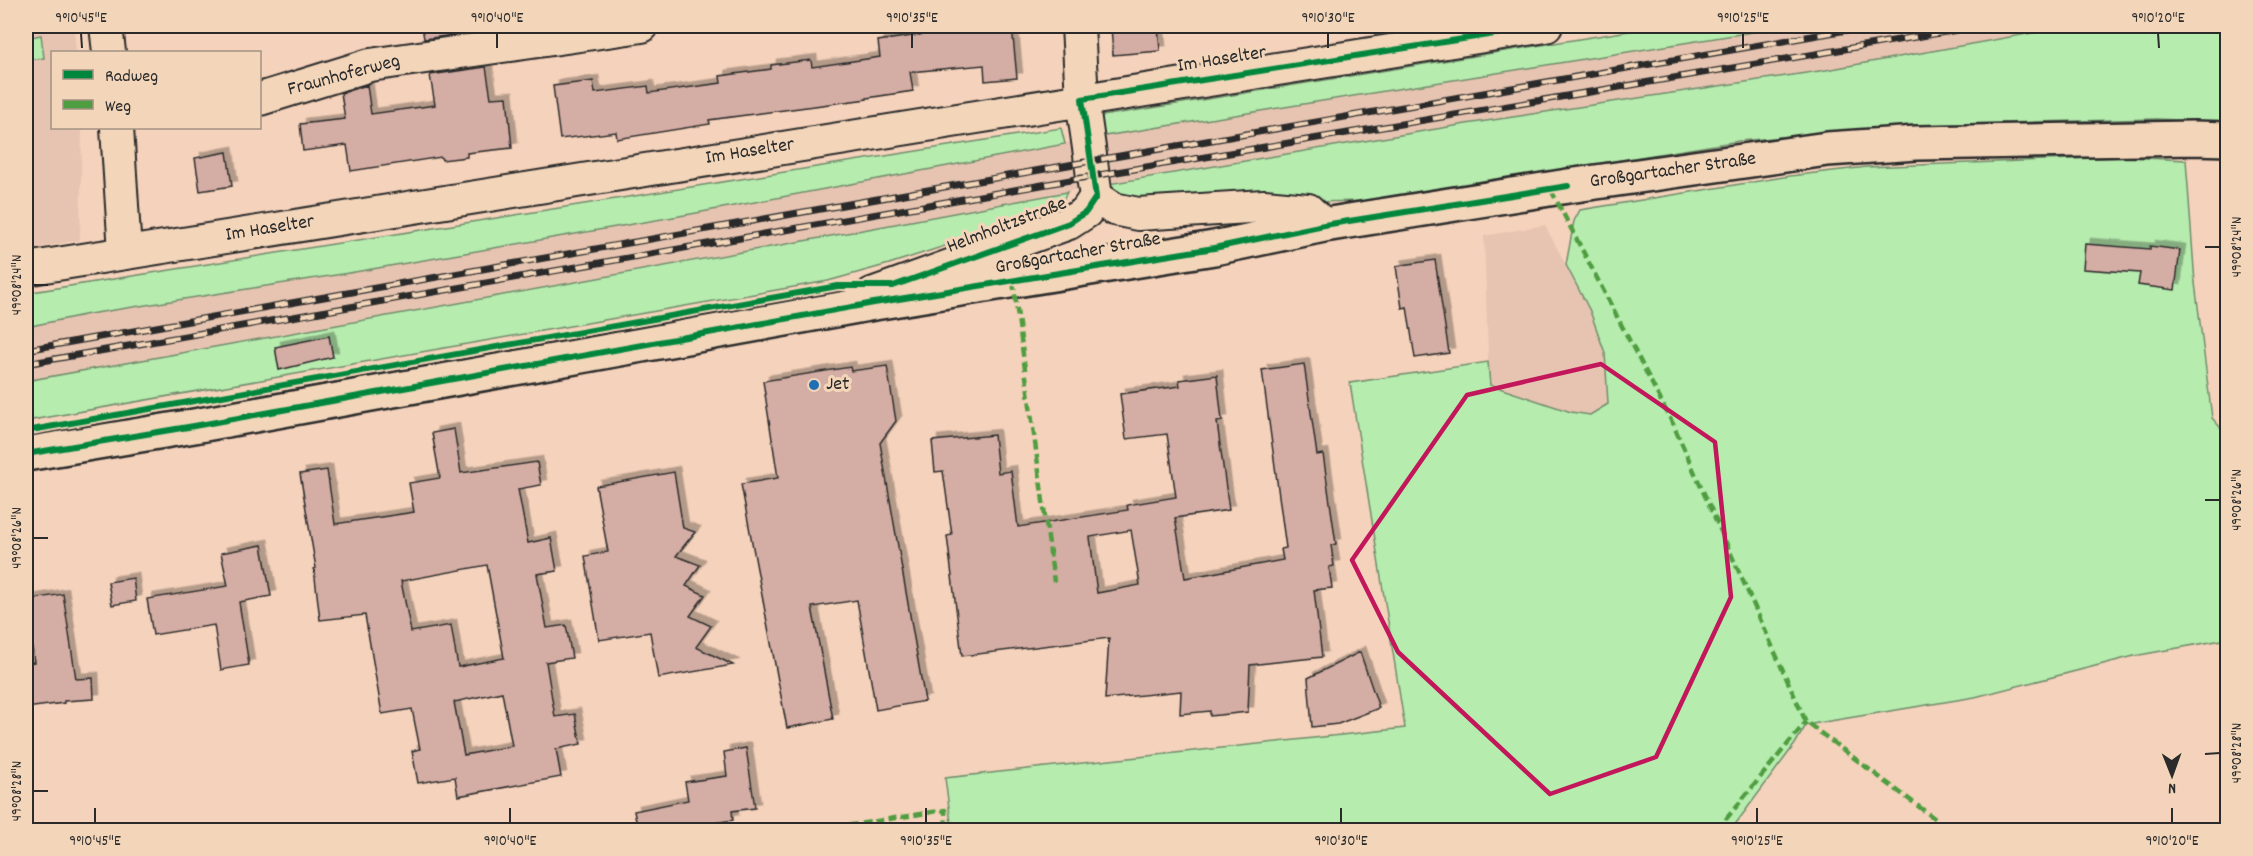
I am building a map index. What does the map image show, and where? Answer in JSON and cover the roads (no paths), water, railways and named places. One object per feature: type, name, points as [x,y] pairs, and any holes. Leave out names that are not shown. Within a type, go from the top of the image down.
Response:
[{"type":"main road","name":"Großgartacher Straße","points":[[26,454],[183,428],[874,303],[1214,248],[1324,225],[1568,186],[1827,149],[1929,142],[2228,139]]},
{"type":"street","points":[[106,26],[109,51]]},
{"type":"street","name":"Fraunhoferweg","points":[[261,99],[370,65],[642,26]]},
{"type":"street","points":[[1078,26],[1082,99],[1096,197],[1114,209],[1138,214],[1264,206],[1308,210],[1324,225]]},
{"type":"street","name":"Im Haselter","points":[[26,269],[1546,26]]},
{"type":"street","points":[[117,129],[125,252]]},
{"type":"street","name":"Helmholtzstraße","points":[[874,303],[872,294],[1069,223],[1086,212],[1096,197]]},
{"type":"railway","points":[[26,350],[1091,161],[1870,26]]},
{"type":"railway","points":[[26,364],[1093,176],[1981,26]]},
{"type":"place","name":"Jet","points":[[814,385]]}]
